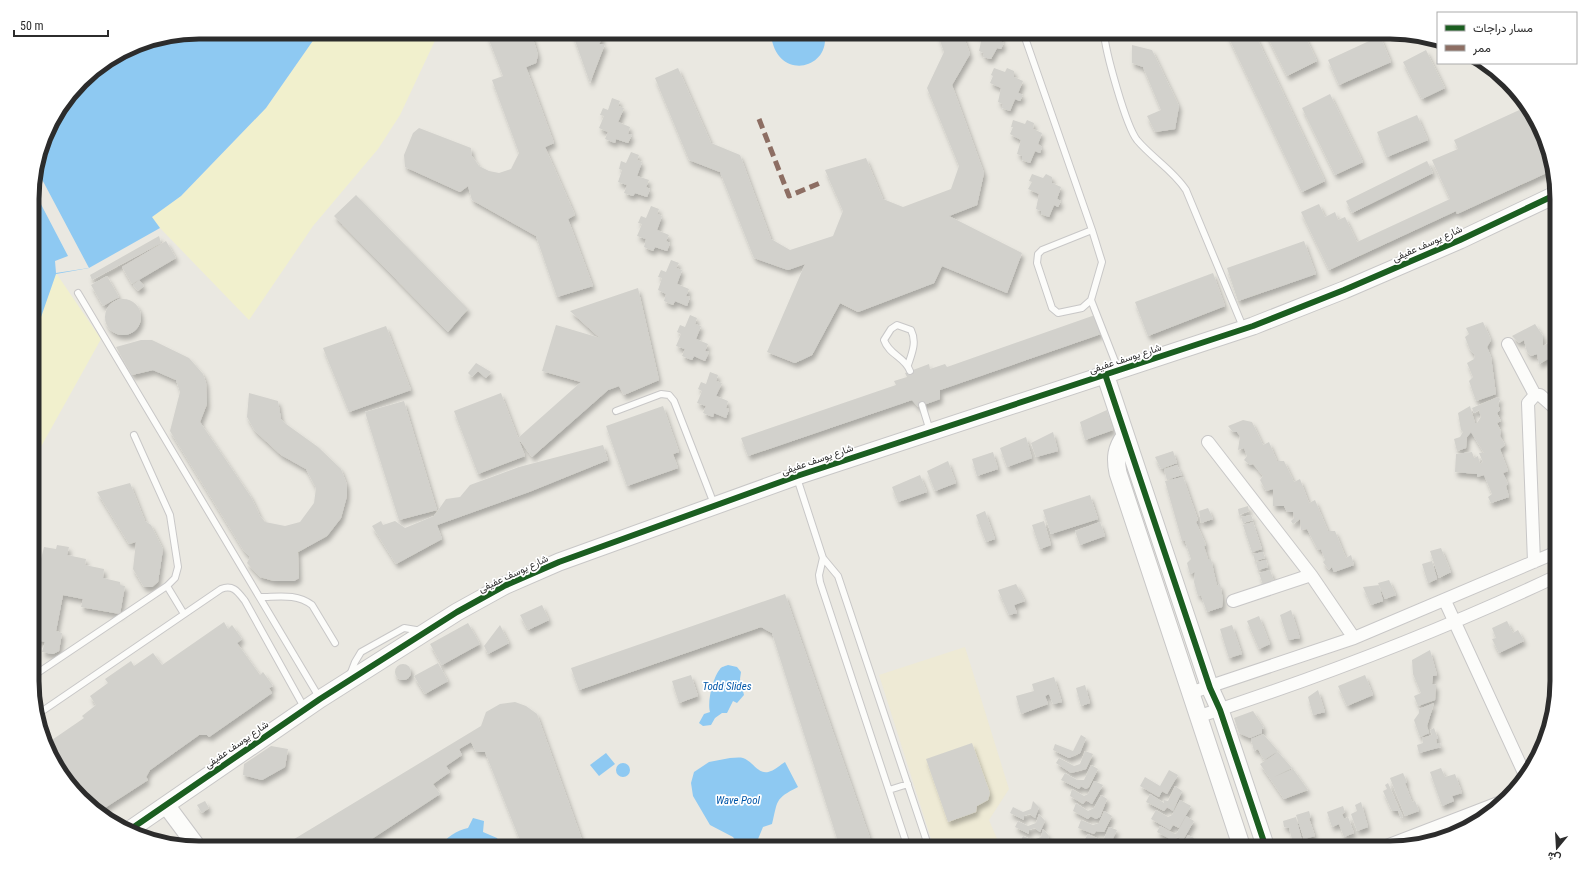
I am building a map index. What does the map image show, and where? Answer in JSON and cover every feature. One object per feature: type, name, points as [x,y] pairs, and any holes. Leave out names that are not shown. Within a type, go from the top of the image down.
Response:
[{"type":"street","name":"شارع يوسف عفيفى","points":[[134,827],[320,699],[457,612],[504,586],[559,562],[796,476],[1244,329],[1344,290],[1460,240],[1550,197]]},
{"type":"street","points":[[1508,344],[1535,395]]},
{"type":"street","points":[[1112,372],[1125,436],[1210,688],[1220,710],[1264,841]]},
{"type":"street","points":[[1535,395],[1540,395],[1550,404]]},
{"type":"street","points":[[1534,562],[1528,403],[1535,395]]},
{"type":"street","points":[[1125,436],[1116,453],[1118,473],[1197,717],[1240,841]]},
{"type":"street","points":[[1208,442],[1311,574],[1354,638]]},
{"type":"street","points":[[1190,693],[1210,688],[1354,638],[1550,555]]},
{"type":"street","points":[[1233,602],[1311,574]]},
{"type":"street","points":[[1197,717],[1343,667],[1455,622],[1550,579]]},
{"type":"street","points":[[1445,600],[1523,770]]},
{"type":"street","points":[[166,804],[193,841]]},
{"type":"street","points":[[1399,841],[1489,807]]},
{"type":"lane","points":[[1025,39],[1092,230],[1102,262],[1091,300],[1082,308],[1063,314],[1054,312],[1037,263],[1038,254],[1042,250],[1092,230]]},
{"type":"lane","points":[[1106,39],[1129,126],[1145,148],[1175,176],[1186,190],[1244,329]]},
{"type":"lane","points":[[78,293],[320,699]]},
{"type":"lane","points":[[1091,300],[1112,372]]},
{"type":"lane","points":[[897,326],[911,330],[914,336],[909,368],[886,347],[884,340],[891,329],[897,326]]},
{"type":"lane","points":[[616,411],[661,394],[669,395],[674,401],[715,506]]},
{"type":"lane","points":[[922,405],[930,431]]},
{"type":"lane","points":[[39,672],[167,586],[175,578],[178,567],[170,515],[134,435]]},
{"type":"lane","points":[[796,476],[823,558],[838,576],[927,841]]},
{"type":"lane","points":[[823,558],[819,575],[820,582],[906,841]]},
{"type":"lane","points":[[167,586],[184,614]]},
{"type":"lane","points":[[42,711],[221,589],[234,588],[245,601],[305,709]]},
{"type":"lane","points":[[260,597],[295,596],[308,602],[312,605],[335,643]]},
{"type":"lane","points":[[889,790],[908,784]]},
{"type":"shaded area","points":[[965,647],[1009,789],[989,820],[998,841],[932,841],[879,675]]},
{"type":"sand","points":[[314,39],[436,39],[400,115],[378,149],[313,226],[249,320],[160,228],[152,217],[181,196],[266,108]]},
{"type":"sand","points":[[56,273],[101,339],[39,450],[39,323]]},
{"type":"water","points":[[189,39],[314,39],[266,108],[181,196],[152,217],[160,228],[89,268],[56,274],[39,323],[40,178],[44,158],[60,119],[86,86],[119,60],[158,44]]},
{"type":"water","points":[[772,39],[825,39],[825,45],[820,55],[813,62],[803,65],[793,65],[783,60],[775,50]]},
{"type":"water","name":"Todd Slides","points":[[728,665],[737,667],[741,672],[740,679],[744,695],[737,703],[733,701],[727,713],[722,713],[715,718],[711,725],[703,726],[699,723],[704,714],[710,712],[710,696],[717,673],[721,668]]},
{"type":"water","points":[[606,753],[615,764],[599,776],[590,765]]},
{"type":"water","name":"Wave Pool","points":[[730,758],[743,758],[763,772],[767,772],[774,770],[785,762],[798,787],[778,801],[772,824],[763,827],[757,841],[736,841],[733,837],[710,825],[693,796],[691,783],[694,772],[709,762]]},
{"type":"water","points":[[623,763],[628,765],[630,770],[628,775],[623,777],[618,775],[616,770],[618,765]]},
{"type":"water","points":[[473,818],[484,821],[483,832],[497,838],[499,841],[445,841],[452,835],[468,828]]},
{"type":"pier","points":[[40,176],[89,268],[56,273],[55,261],[68,256],[39,200]]},
{"type":"building","points":[[489,39],[533,39],[538,55],[536,63],[526,67],[554,143],[545,147],[575,215],[568,219],[593,286],[557,297],[536,236],[472,200],[468,186],[460,192],[405,167],[404,155],[413,133],[419,128],[471,148],[472,156],[479,166],[489,171],[499,173],[511,169],[519,153],[492,80],[503,76]]},
{"type":"building","points":[[574,39],[602,39],[599,44],[605,44],[590,83]]},
{"type":"building","points":[[939,39],[965,39],[970,54],[952,85],[984,173],[977,205],[949,216],[1022,253],[1007,293],[942,266],[934,283],[858,312],[840,303],[812,355],[795,363],[767,352],[805,264],[788,270],[754,258],[720,172],[689,160],[655,78],[678,68],[711,143],[740,155],[771,239],[790,250],[833,236],[843,211],[825,170],[866,158],[883,199],[903,207],[951,189],[959,166],[927,88],[944,52]]},
{"type":"building","points":[[982,39],[1001,39],[1000,41],[1004,43],[1001,49],[997,48],[991,59],[983,57],[984,53],[979,51]]},
{"type":"building","points":[[1229,39],[1257,39],[1325,181],[1302,192]]},
{"type":"building","points":[[1268,39],[1306,39],[1317,61],[1287,76]]},
{"type":"building","points":[[1374,39],[1381,39],[1391,62],[1339,85],[1328,60]]},
{"type":"building","points":[[1132,45],[1152,50],[1179,106],[1175,129],[1155,132],[1147,116],[1161,110],[1143,67],[1132,63]]},
{"type":"building","points":[[1426,50],[1445,88],[1422,99],[1403,62]]},
{"type":"building","points":[[994,68],[1005,72],[1007,68],[1014,71],[1014,77],[1023,81],[1018,93],[1023,95],[1020,101],[1015,99],[1010,111],[1002,108],[1003,104],[998,102],[1001,88],[990,83]]},
{"type":"building","points":[[1330,94],[1363,162],[1335,175],[1302,108]]},
{"type":"building","points":[[612,98],[620,101],[618,106],[624,108],[618,122],[630,127],[628,134],[632,135],[628,143],[616,139],[615,143],[605,139],[608,132],[599,128],[604,116],[600,115],[603,108],[608,110]]},
{"type":"building","points":[[1522,109],[1538,138],[1545,158],[1548,172],[1457,214],[1456,211],[1329,270],[1301,212],[1319,204],[1325,217],[1335,212],[1338,220],[1345,217],[1357,242],[1450,199],[1432,160],[1458,149],[1454,140]]},
{"type":"building","points":[[1417,115],[1428,140],[1387,157],[1377,132]]},
{"type":"building","points":[[1013,120],[1025,124],[1027,120],[1034,123],[1033,129],[1042,133],[1038,144],[1042,147],[1040,153],[1035,151],[1030,163],[1022,160],[1022,156],[1017,154],[1021,140],[1010,134],[1013,127],[1011,127]]},
{"type":"building","points":[[631,152],[639,155],[637,160],[642,162],[637,176],[649,180],[646,187],[650,189],[647,197],[635,193],[633,196],[624,193],[627,185],[618,182],[622,170],[619,169],[621,161],[626,163]]},
{"type":"building","points":[[1427,161],[1433,173],[1352,213],[1346,201]]},
{"type":"building","points":[[1032,174],[1043,178],[1046,174],[1052,177],[1052,183],[1061,187],[1057,199],[1061,201],[1058,207],[1054,205],[1049,217],[1041,214],[1041,211],[1036,209],[1039,194],[1028,189],[1032,182],[1029,181]]},
{"type":"building","points":[[356,195],[468,309],[448,332],[334,216]]},
{"type":"building","points":[[651,206],[659,209],[657,214],[662,216],[657,230],[669,235],[666,241],[670,243],[667,251],[655,247],[653,251],[644,247],[646,239],[637,236],[642,224],[638,223],[641,216],[646,218]]},
{"type":"building","points":[[159,236],[161,243],[92,280],[90,275]]},
{"type":"building","points":[[166,241],[176,258],[132,284],[122,267]]},
{"type":"building","points":[[1304,241],[1316,274],[1238,301],[1227,268]]},
{"type":"building","points":[[671,260],[679,263],[676,268],[682,270],[677,284],[689,289],[686,296],[690,297],[687,306],[675,301],[673,305],[664,301],[666,294],[658,290],[662,278],[658,277],[661,270],[666,272]]},
{"type":"building","points":[[1213,273],[1225,306],[1148,336],[1135,302]]},
{"type":"building","points":[[107,276],[119,297],[103,306],[91,285]]},
{"type":"building","points":[[139,280],[144,286],[138,291],[133,285]]},
{"type":"building","points":[[638,288],[659,380],[624,395],[619,386],[608,390],[532,457],[518,438],[581,382],[542,371],[556,325],[600,338],[570,311]]},
{"type":"building","points":[[127,299],[136,304],[140,310],[140,324],[136,330],[127,335],[119,335],[110,330],[106,324],[105,313],[110,304],[116,300]]},
{"type":"building","points":[[690,315],[697,318],[695,324],[701,326],[696,339],[708,344],[705,351],[709,352],[705,361],[694,356],[692,360],[682,356],[685,349],[676,346],[681,334],[677,332],[680,325],[685,327]]},
{"type":"building","points":[[1095,315],[1101,334],[940,390],[940,399],[918,407],[912,400],[748,456],[741,438],[896,385],[894,381],[907,377],[905,373],[929,364],[930,369],[945,364],[947,367]]},
{"type":"building","points":[[1483,322],[1491,340],[1487,347],[1491,357],[1496,394],[1476,401],[1469,381],[1473,377],[1467,363],[1474,359],[1475,355],[1470,350],[1465,337],[1469,334],[1466,328]]},
{"type":"building","points":[[1535,324],[1543,336],[1543,346],[1550,342],[1550,371],[1548,371],[1548,359],[1539,364],[1537,354],[1531,356],[1527,352],[1524,340],[1519,343],[1512,336]]},
{"type":"building","points":[[386,326],[411,390],[349,412],[323,348]]},
{"type":"building","points":[[141,340],[152,340],[189,358],[203,374],[206,383],[207,404],[200,422],[251,497],[260,516],[265,522],[285,526],[300,522],[314,503],[316,488],[306,469],[281,455],[255,431],[247,417],[249,393],[278,401],[281,419],[318,447],[341,469],[347,485],[347,496],[341,518],[327,536],[298,552],[299,578],[294,581],[274,581],[260,577],[247,563],[250,557],[244,551],[170,431],[180,392],[176,380],[153,370],[132,375],[116,347]]},
{"type":"building","points":[[476,363],[491,372],[486,378],[478,371],[472,377],[468,373]]},
{"type":"building","points":[[710,372],[718,375],[716,381],[722,383],[716,396],[728,401],[726,408],[729,409],[726,418],[714,413],[713,417],[703,413],[706,406],[697,403],[702,391],[698,389],[701,382],[706,384]]},
{"type":"building","points":[[501,393],[525,456],[478,474],[454,411]]},
{"type":"building","points":[[1498,397],[1500,399],[1498,404],[1500,410],[1497,413],[1501,421],[1497,423],[1501,431],[1500,436],[1505,445],[1500,449],[1508,471],[1503,473],[1508,484],[1506,486],[1509,497],[1491,503],[1488,497],[1492,494],[1484,475],[1477,477],[1477,474],[1455,472],[1456,454],[1472,452],[1474,458],[1478,456],[1480,464],[1483,462],[1479,453],[1484,453],[1471,432],[1467,437],[1466,448],[1457,451],[1454,439],[1460,437],[1463,432],[1461,430],[1458,413],[1470,406],[1475,423],[1477,423],[1481,417],[1479,410],[1474,413],[1472,408]]},
{"type":"building","points":[[404,401],[437,510],[399,520],[365,412]]},
{"type":"building","points":[[663,406],[679,452],[673,454],[678,468],[627,486],[606,426]]},
{"type":"building","points":[[1107,410],[1113,430],[1085,440],[1080,422]]},
{"type":"building","points":[[1243,420],[1252,422],[1263,445],[1269,442],[1277,461],[1284,461],[1294,482],[1300,479],[1309,503],[1315,500],[1328,531],[1335,531],[1346,558],[1351,555],[1354,565],[1334,572],[1332,567],[1329,570],[1323,562],[1325,560],[1321,549],[1318,550],[1307,529],[1301,530],[1300,519],[1293,524],[1291,521],[1294,518],[1293,512],[1287,512],[1284,506],[1273,506],[1273,489],[1266,491],[1260,480],[1263,476],[1253,464],[1250,465],[1244,460],[1247,456],[1244,448],[1238,450],[1240,436],[1237,432],[1233,432],[1228,426]]},
{"type":"building","points":[[1053,432],[1058,451],[1036,457],[1031,443]]},
{"type":"building","points":[[1026,437],[1032,458],[1007,467],[1000,448]]},
{"type":"building","points":[[603,445],[608,460],[529,492],[437,525],[442,539],[396,564],[372,526],[381,521],[383,525],[395,521],[405,528],[434,516],[446,499],[460,497],[470,485],[519,467]]},
{"type":"building","points":[[1173,451],[1177,463],[1161,469],[1155,457]]},
{"type":"building","points":[[993,452],[998,469],[977,476],[972,459]]},
{"type":"building","points":[[948,461],[956,483],[935,491],[927,471]]},
{"type":"building","points":[[1177,465],[1182,475],[1167,480],[1164,469]]},
{"type":"building","points":[[920,475],[927,492],[898,502],[892,487]]},
{"type":"building","points":[[1183,477],[1198,520],[1196,522],[1206,545],[1204,546],[1208,559],[1211,559],[1217,586],[1220,583],[1223,600],[1222,607],[1207,612],[1201,595],[1198,596],[1194,582],[1195,572],[1190,574],[1187,563],[1191,559],[1185,541],[1182,541],[1165,481]]},
{"type":"building","points":[[130,483],[145,521],[151,525],[163,549],[158,582],[152,587],[144,587],[133,569],[136,542],[129,544],[97,492]]},
{"type":"building","points":[[1090,495],[1098,519],[1051,534],[1043,510]]},
{"type":"building","points":[[1248,506],[1249,511],[1239,515],[1238,509]]},
{"type":"building","points":[[1208,508],[1213,519],[1201,523],[1199,511]]},
{"type":"building","points":[[985,511],[995,539],[986,542],[976,515]]},
{"type":"building","points":[[1251,515],[1253,520],[1243,523],[1241,517]]},
{"type":"building","points":[[1044,521],[1051,545],[1040,549],[1032,525]]},
{"type":"building","points":[[1100,522],[1105,536],[1080,545],[1075,531]]},
{"type":"building","points":[[1253,522],[1262,549],[1252,552],[1243,525]]},
{"type":"building","points":[[57,545],[69,547],[67,555],[86,559],[85,565],[104,569],[103,578],[120,582],[120,585],[125,586],[120,614],[81,607],[83,599],[63,595],[56,631],[62,633],[59,651],[53,654],[42,652],[45,642],[39,640],[39,563],[44,547],[56,549]]},
{"type":"building","points":[[1441,548],[1451,572],[1439,578],[1430,551]]},
{"type":"building","points":[[1263,552],[1265,558],[1255,561],[1253,554]]},
{"type":"building","points":[[1266,560],[1268,567],[1258,570],[1256,562]]},
{"type":"building","points":[[1432,561],[1437,579],[1428,583],[1422,564]]},
{"type":"building","points":[[1270,570],[1275,584],[1264,588],[1259,573]]},
{"type":"building","points":[[1389,580],[1396,595],[1385,599],[1378,583]]},
{"type":"building","points":[[1016,584],[1025,601],[1014,605],[1017,613],[1009,615],[998,590]]},
{"type":"building","points":[[1379,585],[1383,601],[1371,605],[1363,587]]},
{"type":"building","points":[[785,594],[871,841],[838,841],[772,633],[761,627],[579,690],[571,668]]},
{"type":"building","points":[[542,605],[549,620],[528,630],[520,615]]},
{"type":"building","points":[[1291,610],[1300,638],[1288,640],[1280,615]]},
{"type":"building","points":[[1259,616],[1270,644],[1259,649],[1247,621]]},
{"type":"building","points":[[1507,621],[1513,633],[1518,630],[1524,641],[1499,653],[1492,639],[1496,638],[1492,628]]},
{"type":"building","points":[[224,622],[228,629],[232,625],[242,639],[237,643],[260,675],[263,672],[273,686],[269,688],[272,693],[209,737],[207,735],[199,735],[150,770],[146,777],[148,780],[103,809],[86,794],[72,778],[60,761],[51,741],[84,718],[82,716],[96,705],[90,696],[108,683],[105,679],[131,661],[134,666],[153,653],[162,665]]},
{"type":"building","points":[[468,623],[480,644],[442,665],[430,644]]},
{"type":"building","points":[[500,625],[509,643],[488,654],[484,646]]},
{"type":"building","points":[[1232,625],[1242,654],[1229,658],[1220,629]]},
{"type":"building","points":[[1430,650],[1437,675],[1433,676],[1432,684],[1436,685],[1435,700],[1418,706],[1414,696],[1421,693],[1413,674],[1412,660]]},
{"type":"building","points":[[438,663],[448,681],[425,694],[414,676]]},
{"type":"building","points":[[400,664],[406,664],[411,669],[409,678],[406,680],[400,680],[395,675],[395,669]]},
{"type":"building","points":[[691,675],[698,696],[679,703],[672,681]]},
{"type":"building","points":[[1365,675],[1373,695],[1347,706],[1338,686]]},
{"type":"building","points":[[1054,677],[1062,702],[1053,704],[1049,694],[1045,696],[1048,704],[1021,714],[1016,696],[1034,691],[1032,684]]},
{"type":"building","points":[[1085,685],[1090,703],[1081,706],[1076,688]]},
{"type":"building","points":[[1318,690],[1325,712],[1313,715],[1308,697]]},
{"type":"building","points":[[515,702],[526,706],[537,714],[582,841],[520,841],[485,752],[476,752],[471,742],[459,749],[462,755],[446,766],[450,772],[433,784],[440,794],[369,841],[291,841],[481,726],[486,712],[500,704]]},
{"type":"building","points":[[1434,703],[1427,726],[1429,733],[1420,737],[1414,720],[1419,713],[1419,709]]},
{"type":"building","points":[[1253,711],[1264,728],[1262,729],[1262,733],[1250,738],[1239,733],[1234,718]]},
{"type":"building","points":[[1434,728],[1438,739],[1436,739],[1437,744],[1440,743],[1441,747],[1419,753],[1417,745],[1423,743],[1422,738],[1432,735],[1430,730]]},
{"type":"building","points":[[1263,734],[1278,751],[1264,760],[1258,749],[1254,751],[1251,739]]},
{"type":"building","points":[[1081,735],[1086,738],[1080,753],[1069,758],[1053,750],[1055,744],[1073,751]]},
{"type":"building","points":[[972,743],[990,793],[988,800],[977,806],[976,812],[948,822],[926,759]]},
{"type":"building","points":[[271,746],[288,749],[285,767],[262,780],[243,775],[244,764]]},
{"type":"building","points":[[1085,751],[1093,754],[1086,769],[1071,773],[1056,763],[1059,758],[1074,766],[1080,764]]},
{"type":"building","points":[[1278,752],[1292,768],[1274,777],[1293,769],[1308,790],[1284,799],[1260,764]]},
{"type":"building","points":[[1091,765],[1098,769],[1089,787],[1086,789],[1081,786],[1079,789],[1061,780],[1065,773],[1077,780],[1084,780]]},
{"type":"building","points":[[1441,768],[1445,777],[1455,774],[1462,793],[1452,796],[1454,801],[1442,806],[1430,772]]},
{"type":"building","points":[[1169,770],[1178,775],[1167,794],[1162,791],[1159,797],[1140,786],[1145,777],[1160,786]]},
{"type":"building","points":[[1403,773],[1412,802],[1415,801],[1419,811],[1405,816],[1390,778]]},
{"type":"building","points":[[1094,781],[1103,785],[1092,804],[1086,800],[1083,804],[1070,796],[1072,789],[1084,796],[1088,794]]},
{"type":"building","points":[[1388,783],[1403,817],[1401,818],[1398,811],[1392,811],[1383,791],[1387,789],[1385,785]]},
{"type":"building","points":[[1175,786],[1182,791],[1173,811],[1167,807],[1164,811],[1146,802],[1150,794],[1164,803],[1164,800],[1168,801]]},
{"type":"building","points":[[1101,795],[1107,799],[1100,817],[1096,819],[1091,816],[1088,819],[1073,811],[1076,803],[1088,811],[1094,808]]},
{"type":"building","points":[[1180,800],[1191,806],[1179,828],[1173,825],[1170,830],[1151,819],[1156,810],[1168,817],[1172,815]]},
{"type":"building","points":[[205,801],[209,808],[202,813],[197,805]]},
{"type":"building","points":[[1033,801],[1039,807],[1035,818],[1030,814],[1024,816],[1024,820],[1010,813],[1013,807],[1023,812],[1031,809]]},
{"type":"building","points":[[1361,802],[1368,827],[1357,831],[1351,814],[1357,811],[1355,805]]},
{"type":"building","points":[[1343,806],[1345,812],[1342,814],[1344,819],[1348,817],[1354,833],[1344,837],[1339,824],[1332,827],[1327,812]]},
{"type":"building","points":[[1104,811],[1112,816],[1104,832],[1096,831],[1094,834],[1078,828],[1081,820],[1093,825],[1099,823]]},
{"type":"building","points":[[1309,811],[1311,818],[1309,818],[1315,836],[1304,839],[1296,815]]},
{"type":"building","points":[[1039,814],[1045,821],[1040,832],[1035,828],[1029,830],[1029,834],[1015,827],[1018,821],[1028,826],[1036,823]]},
{"type":"building","points":[[1186,816],[1194,821],[1183,840],[1177,837],[1174,841],[1157,832],[1160,826],[1175,834],[1177,833]]},
{"type":"building","points":[[1296,817],[1302,841],[1292,841],[1289,828],[1284,827],[1283,821]]},
{"type":"building","points":[[1109,827],[1117,830],[1112,841],[1103,841]]},
{"type":"building","points":[[1043,829],[1049,836],[1047,841],[1020,841],[1023,836],[1033,840],[1041,837]]},
{"type":"building","points":[[1088,834],[1103,841],[1088,841],[1085,839]]},
{"type":"building","points":[[1188,835],[1194,838],[1193,841],[1184,841]]},
{"type":"marked path","points":[[759,119],[789,196],[820,183]]},
{"type":"cycle path","points":[[134,827],[320,699],[457,612],[504,586],[559,562],[797,476],[1253,326],[1344,290],[1460,240],[1550,197]]},
{"type":"cycle path","points":[[1105,374],[1210,688],[1220,710],[1264,841]]}]
